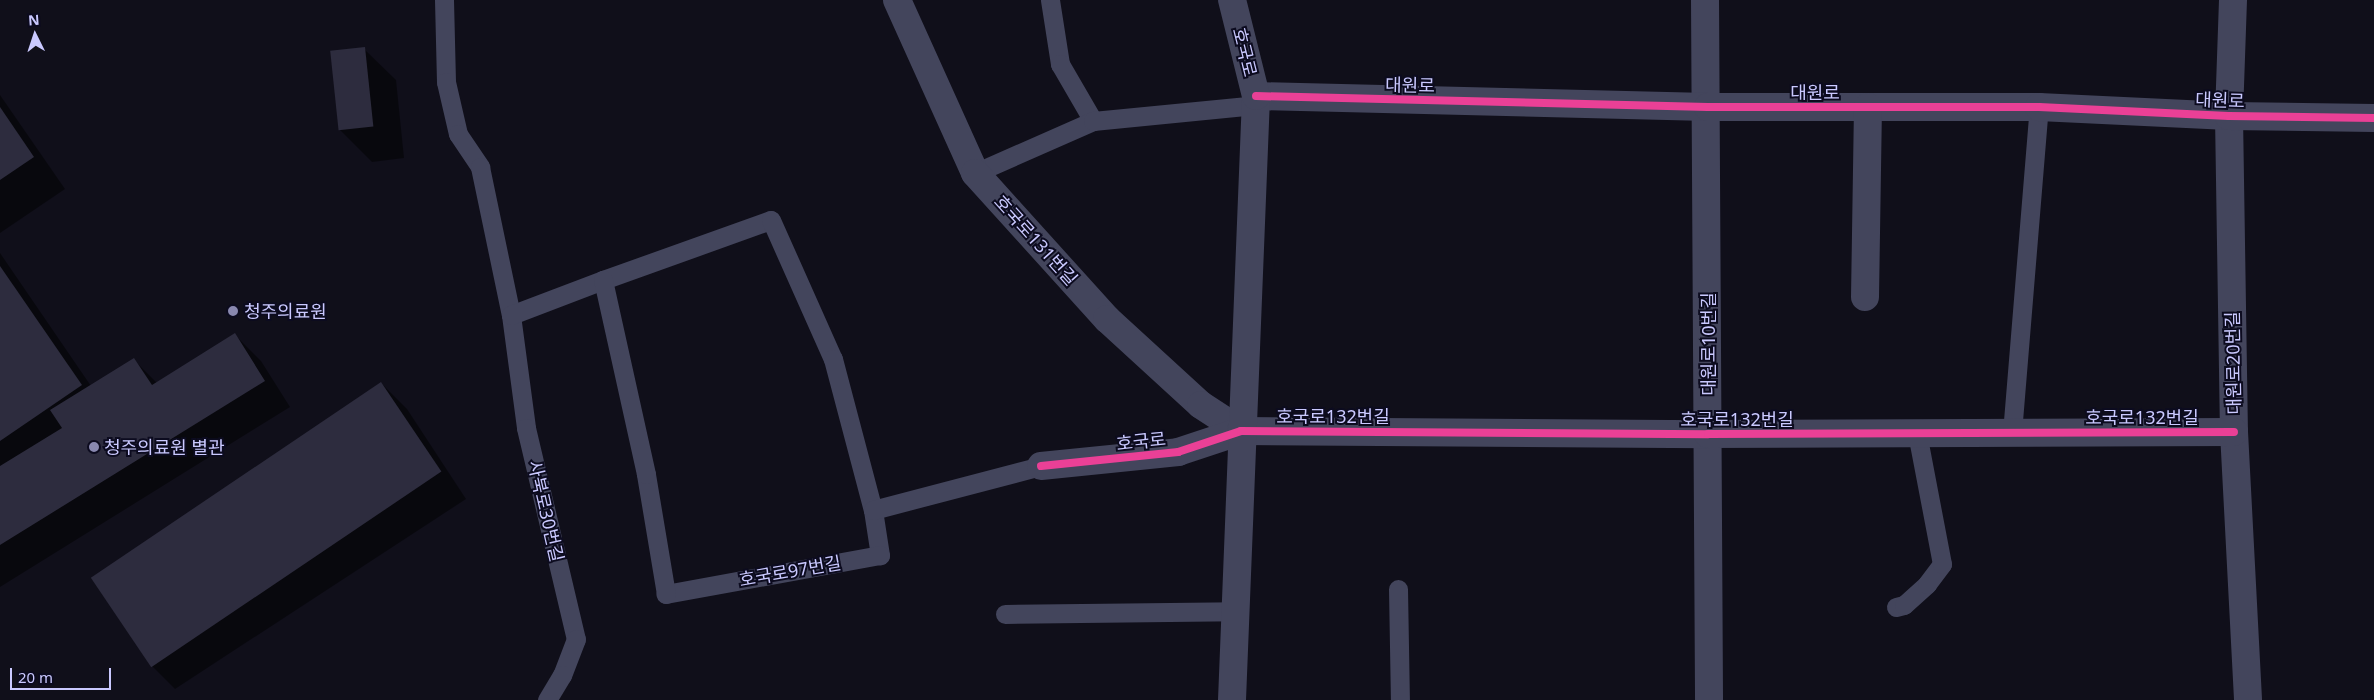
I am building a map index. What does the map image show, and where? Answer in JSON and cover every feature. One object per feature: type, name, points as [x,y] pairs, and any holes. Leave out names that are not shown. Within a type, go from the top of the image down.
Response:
[{"type":"street","name":"호국로131번길","points":[[897,0],[975,173],[1107,318],[1201,405],[1241,430]]},
{"type":"street","name":"호국로","points":[[1232,0],[1256,100],[1241,430],[1232,700]]},
{"type":"street","name":"대원로10번길","points":[[1705,0],[1708,107],[1709,700]]},
{"type":"street","name":"대원로20번길","points":[[2233,0],[2229,116],[2234,432],[2248,700]]},
{"type":"street","name":"대원로","points":[[1256,100],[1708,107],[2040,107],[2229,116],[2374,118]]},
{"type":"street","points":[[1865,297],[1868,107]]},
{"type":"street","name":"호국로","points":[[1041,466],[1178,452],[1241,430]]},
{"type":"street","name":"호국로132번길","points":[[1241,430],[1708,434],[2234,432]]},
{"type":"lane","name":"사북로30번길","points":[[444,0],[446,82],[458,134],[480,167],[511,315],[526,428],[576,639],[562,675],[547,700]]},
{"type":"lane","points":[[1050,0],[1060,64],[1093,121]]},
{"type":"lane","points":[[975,173],[1093,121],[1256,100]]},
{"type":"lane","points":[[2012,433],[2040,107]]},
{"type":"lane","name":"호국로97번길","points":[[771,220],[833,358],[873,510],[880,555],[666,594],[646,474],[603,280],[771,220]]},
{"type":"lane","points":[[511,315],[603,280]]},
{"type":"lane","points":[[1896,607],[1904,605],[1927,584],[1942,564],[1917,433]]},
{"type":"lane","points":[[873,510],[1041,466]]},
{"type":"lane","points":[[1398,589],[1400,700]]},
{"type":"lane","points":[[1005,614],[1235,611]]},
{"type":"building","points":[[365,47],[373,127],[339,130],[330,51]]},
{"type":"building","points":[[0,107],[34,157],[0,180]]},
{"type":"building","points":[[0,266],[82,385],[0,441]]},
{"type":"building","name":"청주의료원 별관","points":[[235,333],[265,381],[0,545],[0,466],[62,428],[50,410],[134,358],[152,385]]},
{"type":"building","points":[[381,382],[441,472],[151,667],[91,578]]},
{"type":"cycle path","points":[[1256,96],[1708,107],[2039,107],[2229,116],[2374,118]]},
{"type":"cycle path","points":[[1041,466],[1178,452],[1241,431],[1708,434],[2234,432]]},
{"type":"place","name":"청주의료원","points":[[233,311]]},
{"type":"place","name":"청주의료원 별관","points":[[94,447]]}]
